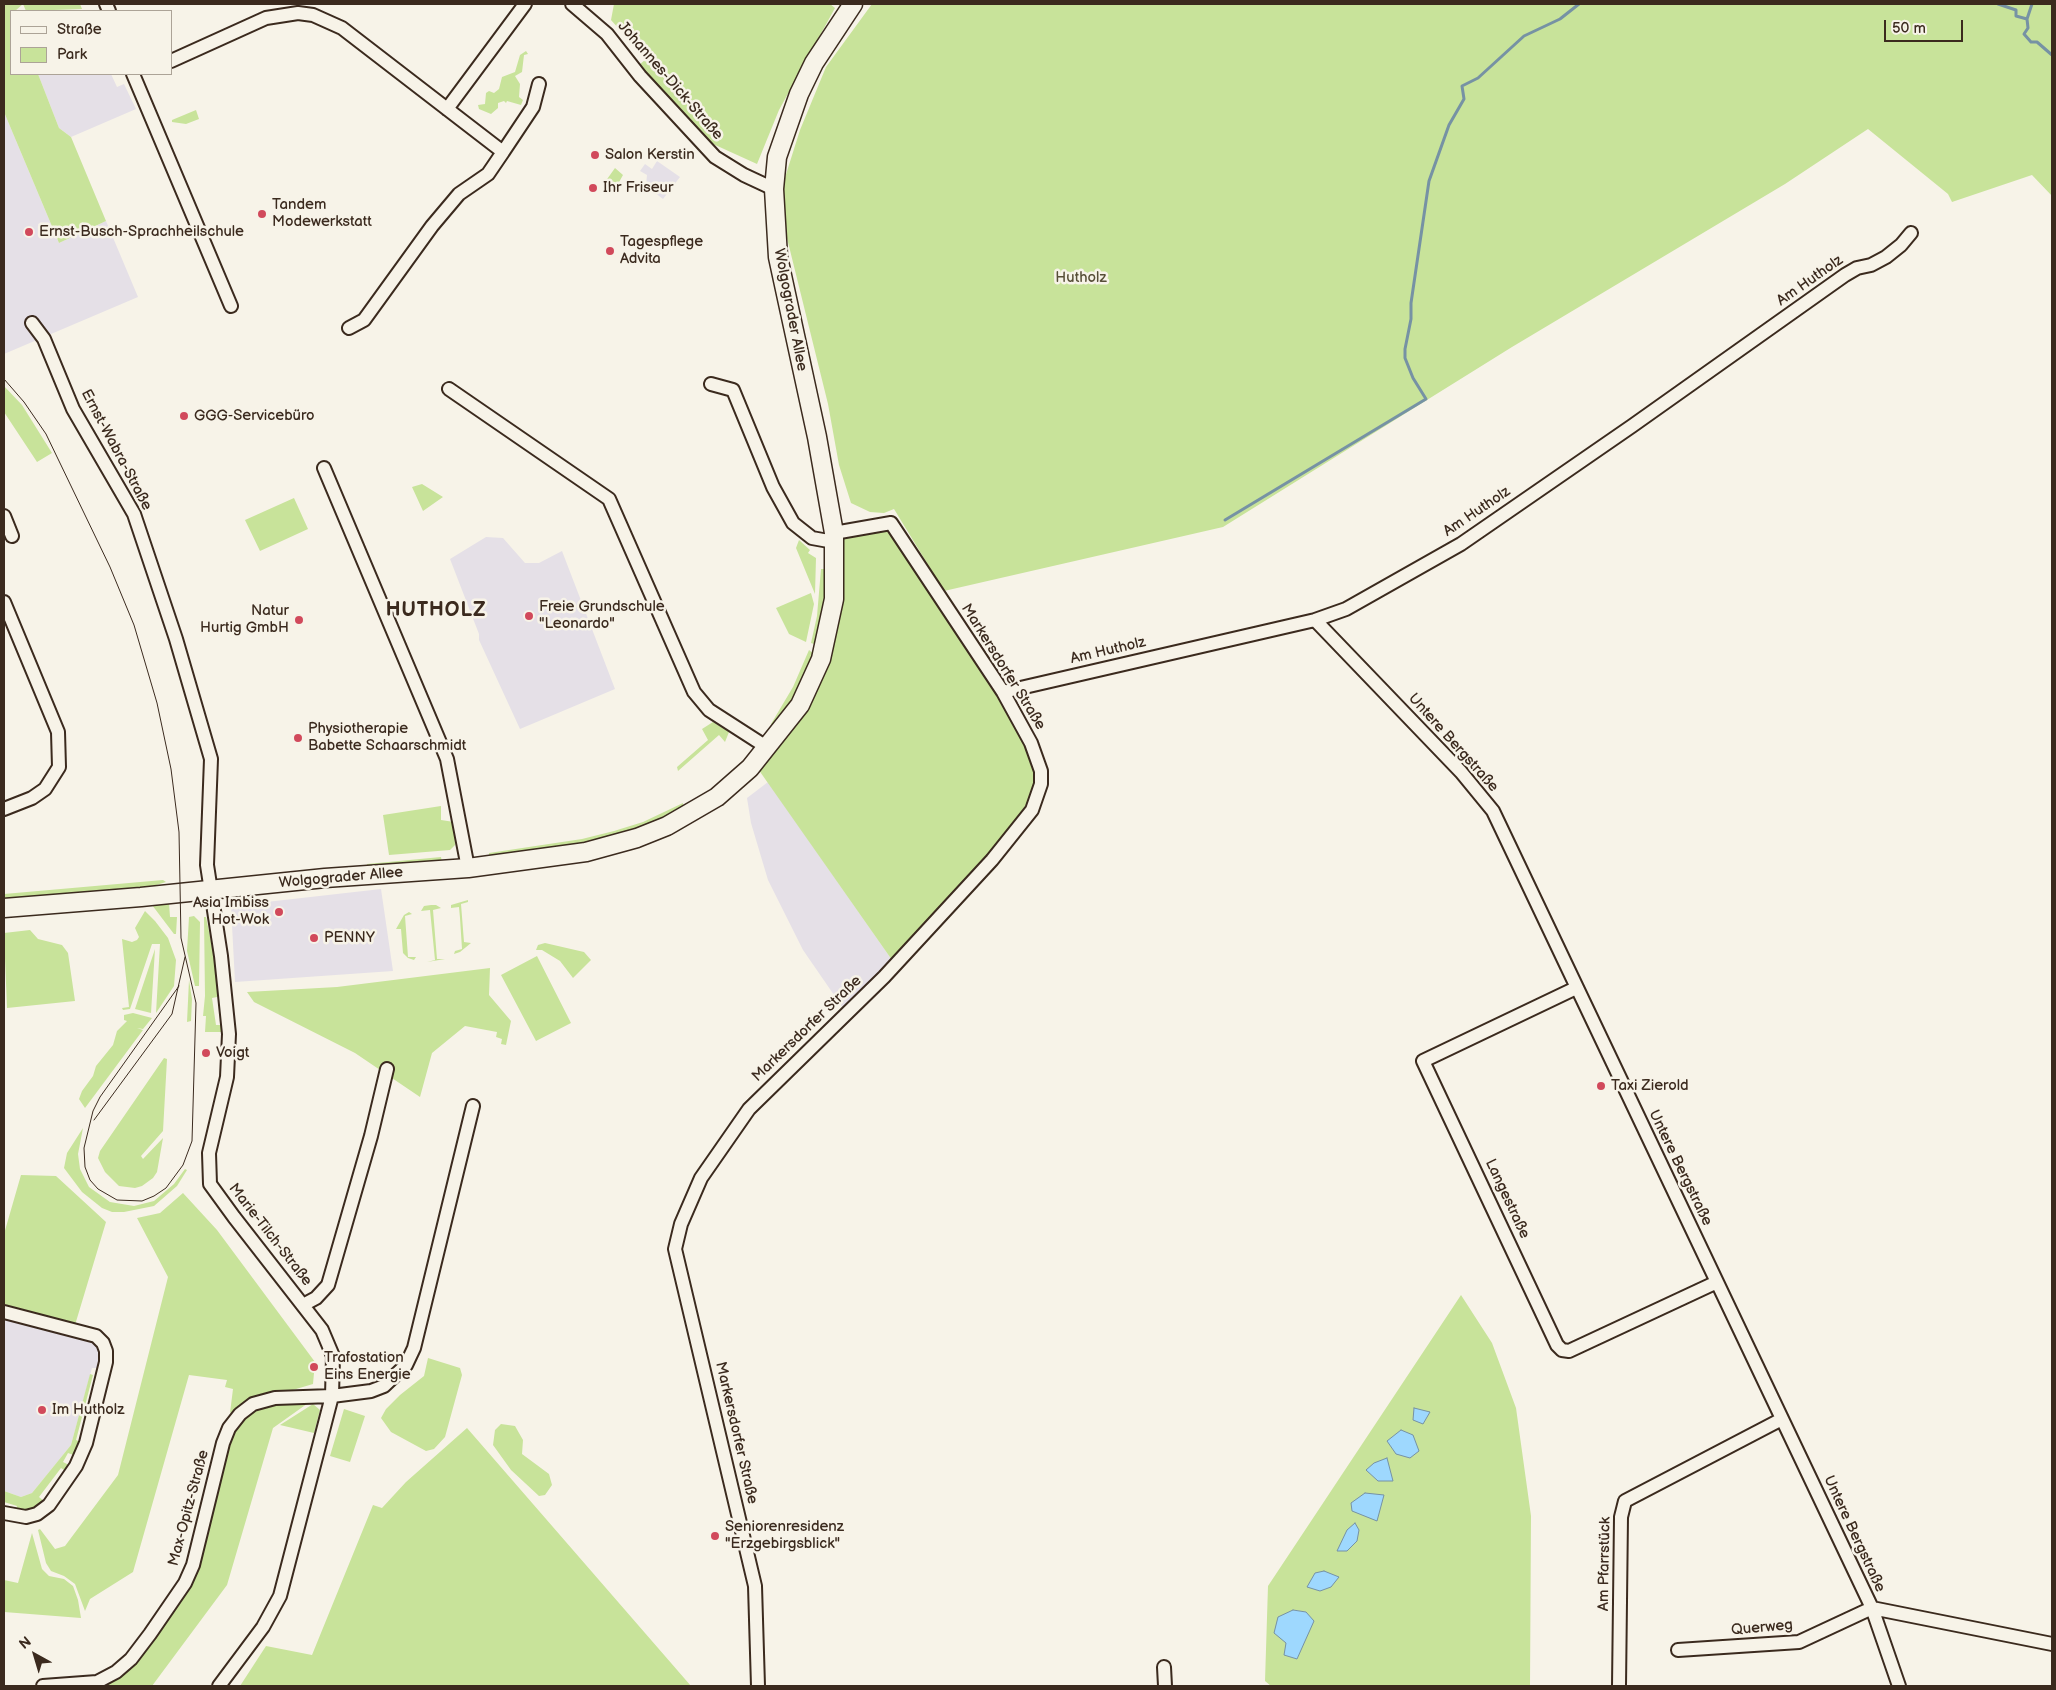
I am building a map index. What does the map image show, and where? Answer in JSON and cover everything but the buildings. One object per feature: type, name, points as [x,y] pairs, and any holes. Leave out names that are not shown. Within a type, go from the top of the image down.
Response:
[{"type":"main road","name":"Wolgograder Allee","points":[[4,908],[468,868],[586,852],[637,838],[667,826],[717,797],[750,768],[768,748],[800,705],[821,659],[834,599],[834,537],[817,437],[778,257],[774,188],[777,157],[799,94],[814,63],[853,4]]},
{"type":"street","points":[[447,109],[525,4]]},
{"type":"street","name":"Johannes-Dick-Straße","points":[[572,4],[607,34],[640,76],[715,157],[744,174],[774,188]]},
{"type":"street","points":[[172,61],[266,18],[284,14],[306,14],[328,20],[342,28],[503,152]]},
{"type":"street","points":[[137,75],[231,306]]},
{"type":"street","points":[[349,328],[364,320],[432,226],[459,194],[488,174],[533,107],[539,84]]},
{"type":"street","name":"Am Hutholz","points":[[1003,692],[1315,620],[1346,609],[1460,544],[1632,426],[1845,275],[1857,268],[1871,265],[1886,257],[1901,245],[1911,233]]},
{"type":"street","name":"Ernst-Wabra-Straße","points":[[32,323],[44,339],[73,408],[134,514],[176,639],[211,759],[207,865],[211,890]]},
{"type":"street","points":[[711,384],[733,390],[773,487],[794,523],[812,538],[834,537]]},
{"type":"street","points":[[449,389],[609,499],[694,692],[709,710],[768,748]]},
{"type":"street","points":[[324,468],[447,759],[468,868]]},
{"type":"street","points":[[4,516],[12,536]]},
{"type":"street","name":"Markersdorfer Straße","points":[[758,1686],[754,1586],[675,1248],[681,1224],[701,1178],[749,1109],[884,977],[992,860],[1032,810],[1042,784],[1041,771],[1031,743],[1003,692],[891,523],[834,537]]},
{"type":"street","points":[[4,602],[58,732],[59,766],[45,788],[32,798],[4,809]]},
{"type":"street","name":"Untere Bergstraße","points":[[1315,620],[1461,772],[1493,811],[1872,1608],[2052,1644]]},
{"type":"street","name":"Marie-Tilch-Straße","points":[[211,890],[222,956],[229,1034],[227,1077],[209,1153],[210,1184],[322,1330],[333,1356],[332,1396],[280,1596],[263,1627],[219,1686]]},
{"type":"street","name":"Langestraße","points":[[1576,988],[1423,1061],[1557,1345],[1562,1350],[1569,1351],[1717,1282]]},
{"type":"street","name":"Marie-Tilch-Straße","points":[[303,1304],[323,1293],[328,1285],[350,1202],[371,1136],[387,1069]]},
{"type":"street","points":[[332,1396],[371,1391],[384,1386],[406,1365],[414,1348],[473,1106]]},
{"type":"street","points":[[4,1312],[96,1336],[103,1343],[106,1351],[86,1443],[76,1466],[48,1505],[37,1514],[26,1517],[4,1513]]},
{"type":"street","name":"Max-Opitz-Straße","points":[[43,1686],[97,1682],[116,1672],[131,1659],[150,1634],[185,1583],[193,1565],[223,1443],[229,1428],[240,1414],[253,1404],[275,1398],[332,1396]]},
{"type":"street","name":"Am Pfarrstück","points":[[1619,1686],[1621,1517],[1625,1501],[1782,1419]]},
{"type":"street","points":[[1872,1608],[1900,1686]]},
{"type":"street","name":"Querweg","points":[[1678,1650],[1799,1642],[1872,1608]]},
{"type":"street","points":[[1164,1667],[1165,1686]]},
{"type":"shaded area","points":[[38,75],[111,75],[117,87],[124,84],[136,109],[71,137],[59,128]]},
{"type":"shaded area","name":"Ernst-Busch-Sprachheilschule","points":[[4,112],[59,243],[106,221],[138,297],[4,354]]},
{"type":"shaded area","points":[[657,161],[680,177],[663,199],[646,186],[647,175],[640,171],[645,164],[652,169]]},
{"type":"shaded area","name":"Freie Grundschule \"Leonardo\"","points":[[486,537],[503,538],[525,563],[539,563],[562,551],[615,689],[520,729],[479,640],[479,634],[450,559]]},
{"type":"shaded area","points":[[768,782],[892,960],[843,1008],[803,950],[768,880],[751,823],[747,798]]},
{"type":"shaded area","points":[[381,889],[393,971],[235,982],[231,906]]},
{"type":"shaded area","name":"Im Hutholz","points":[[4,1319],[91,1341],[99,1349],[98,1368],[92,1368],[71,1445],[32,1493],[21,1497],[4,1491]]},
{"type":"green space","points":[[4,4],[23,4],[16,10],[10,10],[10,75],[38,75],[59,128],[71,137],[106,221],[59,243],[4,112]]},
{"type":"green space","points":[[23,4],[80,4],[82,9],[54,10],[26,10]]},
{"type":"green space","points":[[614,4],[830,4],[835,8],[779,110],[757,164],[713,144],[639,65],[646,59],[611,20]]},
{"type":"green space","name":"Hutholz","points":[[872,4],[2052,4],[2052,196],[2032,175],[1952,202],[1948,194],[1868,129],[1785,184],[1512,347],[1223,527],[944,591],[894,509],[884,513],[870,512],[851,503],[839,465],[828,404],[785,230],[782,187],[800,130],[826,67]]},
{"type":"green space","points":[[526,51],[528,54],[524,55],[522,72],[515,76],[520,84],[519,97],[523,100],[521,105],[504,101],[498,103],[498,108],[491,114],[479,109],[478,105],[485,104],[486,93],[489,91],[494,93],[499,89],[502,77],[515,72],[520,55]]},
{"type":"green space","points":[[196,110],[199,119],[186,124],[172,122],[172,120]]},
{"type":"green space","points":[[615,168],[623,175],[618,184],[611,185],[605,182]]},
{"type":"green space","points":[[4,386],[22,405],[52,453],[37,462],[4,412]]},
{"type":"green space","points":[[422,484],[443,497],[423,511],[412,487]]},
{"type":"green space","points":[[294,498],[308,529],[260,551],[245,520]]},
{"type":"green space","points":[[887,530],[1000,693],[1027,746],[1034,769],[1035,792],[989,857],[892,960],[756,766],[810,699],[842,568],[843,539]]},
{"type":"green space","points":[[799,540],[810,550],[808,553],[816,558],[815,594],[796,548]]},
{"type":"green space","points":[[821,569],[828,569],[829,577],[819,641],[814,644],[811,643],[817,616]]},
{"type":"green space","points":[[811,593],[814,604],[806,642],[789,634],[776,608]]},
{"type":"green space","points":[[809,650],[814,654],[802,686],[776,728],[771,724],[793,687]]},
{"type":"green space","points":[[713,722],[729,732],[725,742],[719,735],[678,771],[677,767],[708,740],[702,729]]},
{"type":"green space","points":[[683,803],[683,810],[647,827],[591,844],[489,857],[489,853],[582,839],[614,831],[643,822]]},
{"type":"green space","points":[[441,806],[441,820],[454,822],[455,845],[450,850],[389,855],[383,815]]},
{"type":"green space","points":[[441,857],[442,862],[367,869],[367,864]]},
{"type":"green space","points":[[163,880],[166,882],[143,889],[4,901],[4,894]]},
{"type":"green space","points":[[468,900],[468,902],[461,904],[464,942],[471,943],[460,952],[454,954],[455,951],[462,949],[459,907],[451,908],[451,905]]},
{"type":"green space","points":[[169,903],[170,917],[177,917],[176,934],[174,934],[152,905]]},
{"type":"green space","points":[[431,905],[441,908],[433,910],[437,959],[445,959],[427,962],[435,960],[430,910],[421,911],[424,906]]},
{"type":"green space","points":[[145,911],[168,938],[176,960],[174,986],[156,1013],[160,944],[152,944],[130,1009],[123,1010],[122,1008],[129,1007],[122,939],[132,942],[137,940],[139,937],[135,928]]},
{"type":"green space","points":[[409,912],[412,914],[405,916],[408,957],[416,957],[414,960],[408,958],[403,953],[401,929],[396,929],[404,915]]},
{"type":"green space","points":[[194,916],[200,922],[199,986],[195,986],[187,951],[189,917]]},
{"type":"green space","points":[[204,917],[206,917],[222,996],[212,998],[216,1025],[224,1025],[224,1032],[205,1032],[206,1016],[203,1016],[205,996]]},
{"type":"green space","points":[[30,930],[38,939],[62,945],[68,953],[75,1001],[7,1008],[4,933]]},
{"type":"green space","points":[[545,943],[584,952],[591,960],[573,978],[560,961],[542,950],[536,950],[538,945]]},
{"type":"green space","points":[[155,949],[151,1013],[135,1009]]},
{"type":"green space","points":[[537,956],[571,1023],[536,1041],[501,975]]},
{"type":"green space","points":[[490,968],[489,995],[511,1021],[506,1045],[501,1044],[502,1039],[496,1037],[497,1032],[465,1026],[432,1053],[420,1097],[355,1053],[254,1002],[247,992],[337,987]]},
{"type":"green space","points":[[189,980],[192,999],[191,1021],[187,1022]]},
{"type":"green space","points":[[133,1013],[152,1018],[143,1029],[137,1028],[143,1030],[85,1108],[79,1099],[82,1091],[93,1076],[96,1066],[113,1045],[117,1031],[127,1021],[124,1020],[124,1015]]},
{"type":"green space","points":[[164,1058],[167,1059],[163,1131],[141,1156],[143,1159],[163,1138],[157,1172],[153,1178],[142,1186],[135,1188],[119,1186],[105,1172],[98,1158],[100,1151]]},
{"type":"green space","points":[[83,1128],[78,1154],[80,1169],[89,1187],[110,1202],[134,1206],[154,1201],[174,1184],[185,1169],[187,1170],[177,1186],[154,1206],[124,1212],[112,1212],[102,1208],[82,1192],[64,1168],[67,1153]]},
{"type":"green space","points":[[21,1175],[56,1176],[106,1222],[75,1325],[4,1304],[4,1234]]},
{"type":"green space","points":[[183,1193],[217,1230],[315,1362],[313,1384],[242,1405],[230,1413],[233,1389],[225,1387],[227,1380],[189,1375],[133,1572],[90,1599],[85,1611],[75,1584],[64,1576],[51,1571],[46,1563],[38,1530],[40,1529],[55,1549],[65,1546],[118,1475],[168,1277],[137,1218],[160,1213]]},
{"type":"green space","points":[[1461,1295],[1492,1343],[1516,1408],[1531,1516],[1530,1686],[1271,1686],[1265,1681],[1268,1586]],"holes":[[[1293,1610],[1306,1612],[1302,1646],[1297,1659],[1285,1655]]]},
{"type":"green space","points":[[428,1358],[460,1368],[462,1375],[445,1437],[434,1449],[426,1451],[391,1432],[381,1418],[386,1409],[400,1395],[424,1376]]},
{"type":"green space","points":[[90,1374],[93,1375],[76,1440],[81,1442],[76,1456],[68,1453],[63,1462],[71,1466],[67,1472],[61,1468],[39,1497],[45,1502],[36,1509],[16,1511],[17,1506],[4,1502],[4,1491],[21,1497],[32,1493],[71,1445]]},
{"type":"green space","points":[[311,1401],[273,1428],[227,1585],[152,1686],[100,1686],[114,1680],[134,1665],[193,1578],[226,1445],[237,1425],[249,1413],[264,1405]]},
{"type":"green space","points":[[313,1404],[320,1410],[314,1433],[280,1425]]},
{"type":"green space","points":[[344,1409],[365,1416],[350,1462],[330,1456]]},
{"type":"green space","points":[[501,1424],[515,1426],[523,1440],[522,1454],[549,1474],[552,1485],[545,1495],[539,1496],[511,1470],[493,1445],[495,1430]]},
{"type":"green space","points":[[467,1428],[691,1686],[240,1686],[266,1646],[312,1655],[373,1505],[382,1508],[406,1482]]},
{"type":"green space","points":[[32,1533],[42,1569],[49,1576],[64,1579],[73,1586],[81,1618],[4,1612],[4,1580],[18,1583]]},
{"type":"water","points":[[1414,1408],[1430,1412],[1423,1424],[1413,1420]]},
{"type":"water","points":[[1401,1430],[1413,1435],[1419,1451],[1410,1458],[1396,1454],[1387,1441]]},
{"type":"water","points":[[1387,1458],[1393,1481],[1378,1481],[1366,1470],[1374,1463]]},
{"type":"water","points":[[1365,1493],[1384,1495],[1377,1521],[1352,1511],[1351,1503]]},
{"type":"water","points":[[1355,1523],[1359,1530],[1357,1541],[1347,1551],[1337,1551],[1347,1530]]},
{"type":"water","points":[[1324,1571],[1339,1577],[1331,1587],[1320,1591],[1307,1587],[1315,1573]]},
{"type":"water","points":[[1293,1610],[1306,1612],[1314,1621],[1297,1659],[1284,1655],[1286,1643],[1274,1633],[1278,1617]]},
{"type":"waterway","points":[[1225,520],[1426,399],[1413,378],[1405,358],[1405,349],[1411,319],[1411,303],[1429,181],[1449,125],[1464,99],[1462,86],[1478,78],[1524,36],[1560,19],[1579,4]]},
{"type":"waterway","points":[[1998,4],[2016,10],[2016,16],[2027,19],[2028,28],[2024,34],[2031,42],[2037,42],[2052,55]]},
{"type":"waterway","points":[[2027,19],[2032,4]]},
{"type":"tram line","points":[[4,379],[24,402],[46,434],[110,567],[134,625],[157,703],[171,769],[179,832],[181,938],[196,1003],[192,1141],[183,1165],[166,1188],[142,1201],[117,1200],[98,1189],[90,1180],[85,1167],[84,1148],[93,1111],[100,1097],[179,986]]},
{"type":"tram line","points":[[94,1120],[172,1014],[185,957]]},
{"type":"place","name":"Salon Kerstin","points":[[595,155]]},
{"type":"place","name":"Ihr Friseur","points":[[593,188]]},
{"type":"place","name":"Tandem Modewerkstatt","points":[[262,214]]},
{"type":"place","name":"Ernst-Busch-Sprachheilschule","points":[[29,232]]},
{"type":"place","name":"Tagespflege Advita","points":[[610,251]]},
{"type":"place","name":"GGG-Servicebüro","points":[[184,416]]},
{"type":"place","name":"Freie Grundschule \"Leonardo\"","points":[[529,616]]},
{"type":"place","name":"Natur Hurtig GmbH","points":[[299,620]]},
{"type":"place","name":"Physiotherapie Babette Schaarschmidt","points":[[298,738]]},
{"type":"place","name":"Asia Imbiss Hot-Wok","points":[[279,912]]},
{"type":"place","name":"PENNY","points":[[314,938]]},
{"type":"place","name":"Voigt","points":[[206,1053]]},
{"type":"place","name":"Taxi Zierold","points":[[1601,1086]]},
{"type":"place","name":"Trafostation Eins Energie","points":[[314,1367]]},
{"type":"place","name":"Im Hutholz","points":[[42,1410]]},
{"type":"place","name":"Seniorenresidenz \"Erzgebirgsblick\"","points":[[715,1536]]},
{"type":"district","name":"HUTHOLZ","points":[[436,611]]}]
